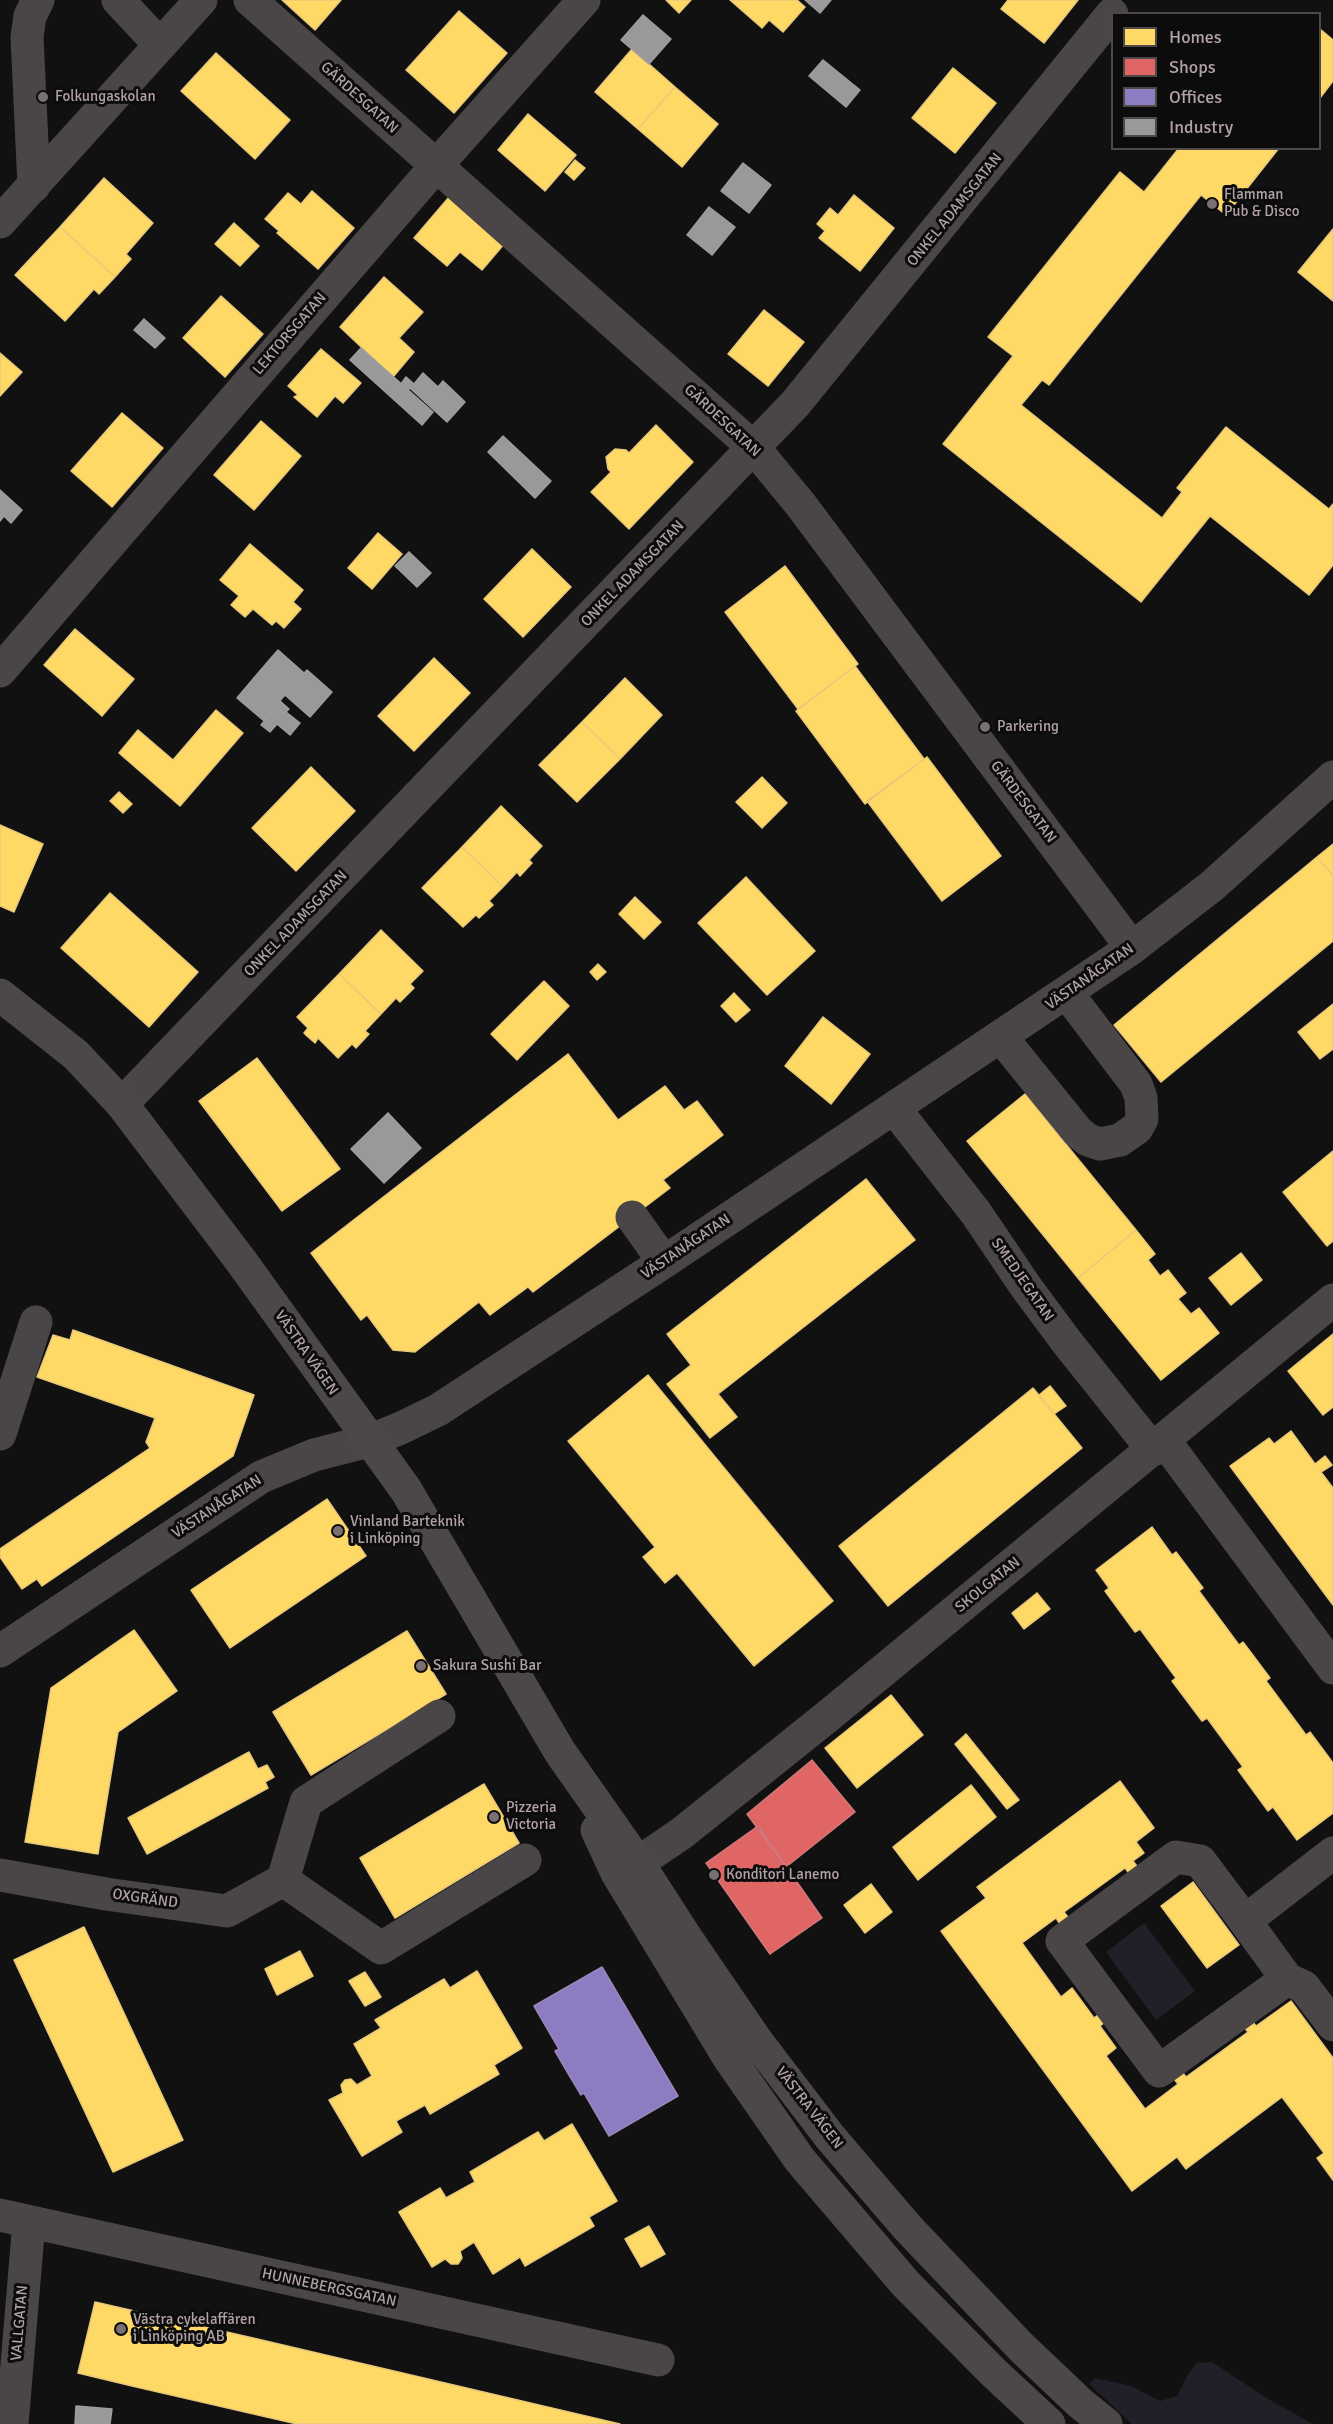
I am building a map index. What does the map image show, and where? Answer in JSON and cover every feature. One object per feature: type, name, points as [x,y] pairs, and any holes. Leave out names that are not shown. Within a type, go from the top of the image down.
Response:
[{"type":"main road","name":"VÄSTRA VÄGEN","points":[[0,995],[76,1055],[122,1104],[241,1261],[415,1505],[560,1752],[638,1863],[756,2040],[830,2137],[907,2227],[1021,2347],[1080,2403],[1106,2424]]},
{"type":"main road","name":"VÄSTRA VÄGEN","points":[[560,1752],[617,1873],[729,2058],[800,2160],[905,2283],[993,2372],[1049,2424]]},
{"type":"street","points":[[34,186],[27,37],[30,16],[38,0]]},
{"type":"street","points":[[118,0],[160,45]]},
{"type":"street","points":[[0,222],[201,0]]},
{"type":"street","name":"GÄRDESGATAN","points":[[250,0],[754,448],[801,505],[1132,948]]},
{"type":"street","name":"LEKTORSGATAN","points":[[0,671],[436,166],[584,0]]},
{"type":"street","name":"ONKEL ADAMSGATAN","points":[[1115,12],[1124,0]]},
{"type":"street","name":"ONKEL ADAMSGATAN","points":[[122,1104],[795,404],[1111,16]]},
{"type":"street","name":"VÄSTANÅGATAN","points":[[0,1651],[261,1477],[314,1455],[369,1440],[401,1428],[438,1410],[664,1262],[1132,948],[1212,886],[1333,777]]},
{"type":"street","points":[[1001,1037],[1078,1132],[1088,1140],[1100,1144],[1120,1140],[1137,1128],[1142,1119],[1141,1098],[1136,1084],[1067,993]]},
{"type":"street","name":"SMEDJEGATAN","points":[[894,1108],[976,1212],[1026,1287],[1066,1341],[1159,1445],[1333,1668]]},
{"type":"street","points":[[632,1217],[664,1262]]},
{"type":"street","name":"SKOLGATAN","points":[[638,1863],[682,1833],[1159,1445],[1333,1300]]},
{"type":"street","points":[[0,1434],[36,1322]]},
{"type":"street","points":[[439,1716],[306,1802],[284,1880],[381,1948],[525,1860]]},
{"type":"street","points":[[1245,1921],[1333,1853]]},
{"type":"street","points":[[1287,1979],[1159,2071],[1062,1941],[1176,1857],[1200,1861],[1287,1979],[1304,1987],[1333,2025]]},
{"type":"street","name":"OXGRÄND","points":[[0,1875],[227,1911],[284,1880]]},
{"type":"street","name":"HUNNEBERGSGATAN","points":[[14,2218],[658,2360]]},
{"type":"street","name":"VALLGATAN","points":[[12,2424],[14,2218]]},
{"type":"shaded area","points":[[1144,1923],[1195,1991],[1156,2020],[1106,1952]]},
{"type":"shaded area","points":[[1212,2362],[1268,2399],[1313,2424],[1132,2424],[1089,2384],[1095,2378],[1131,2386],[1160,2401],[1177,2396],[1188,2374],[1197,2363]]},
{"type":"building: Homes","points":[[282,0],[341,0],[315,30]]},
{"type":"building: Homes","points":[[666,0],[691,0],[679,13]]},
{"type":"building: Homes","points":[[730,0],[797,0],[805,7],[783,32],[769,20],[762,28]]},
{"type":"building: Homes","points":[[1008,0],[1078,0],[1044,43],[1001,9]]},
{"type":"building: Homes","points":[[459,11],[507,53],[454,113],[406,70]]},
{"type":"building: Homes","points":[[1321,30],[1333,40],[1333,81],[1321,97]]},
{"type":"building: Homes","points":[[632,49],[675,87],[638,129],[595,92]]},
{"type":"building: Homes","points":[[216,53],[290,120],[255,159],[181,91]]},
{"type":"building: Homes","points":[[953,68],[996,103],[955,153],[912,118]]},
{"type":"building: Homes","points":[[675,87],[718,124],[682,167],[638,129]]},
{"type":"building: Homes","points":[[528,114],[576,155],[545,191],[498,150]]},
{"type":"building: Homes","points":[[1177,150],[1277,150],[1226,215],[1201,195],[1049,385],[1042,380],[1021,405],[1162,518],[1182,492],[1177,488],[1226,427],[1329,509],[1333,504],[1333,565],[1309,595],[1210,516],[1141,602],[943,444],[1013,356],[988,337],[1120,172],[1144,192]]},
{"type":"building: Homes","points":[[575,160],[585,168],[574,180],[565,172]]},
{"type":"building: Homes","points":[[104,178],[153,223],[126,254],[131,259],[115,277],[60,227]]},
{"type":"building: Homes","points":[[312,191],[354,228],[318,269],[277,233],[279,231],[265,219],[288,193],[301,204]]},
{"type":"building: Homes","points":[[854,195],[894,228],[860,271],[819,238],[825,231],[817,224],[830,208],[838,215]]},
{"type":"building: Homes","points":[[450,196],[505,243],[482,270],[460,252],[447,266],[414,238]]},
{"type":"building: Homes","points":[[234,223],[259,246],[240,266],[215,244]]},
{"type":"building: Homes","points":[[60,227],[115,277],[99,294],[94,289],[65,321],[15,275]]},
{"type":"building: Homes","points":[[1333,229],[1333,301],[1298,272]]},
{"type":"building: Homes","points":[[384,277],[423,312],[399,338],[414,352],[393,377],[340,327]]},
{"type":"building: Homes","points":[[221,296],[263,334],[225,377],[183,338]]},
{"type":"building: Homes","points":[[764,310],[804,342],[768,386],[728,354]]},
{"type":"building: Homes","points":[[321,349],[361,383],[343,403],[335,396],[317,417],[294,397],[298,395],[288,386]]},
{"type":"building: Homes","points":[[0,353],[22,372],[0,396]]},
{"type":"building: Homes","points":[[122,413],[163,448],[112,507],[71,471]]},
{"type":"building: Homes","points":[[261,421],[301,456],[254,510],[214,475]]},
{"type":"building: Homes","points":[[656,425],[693,462],[629,529],[591,492],[611,472],[608,469],[606,457],[615,449],[626,450],[629,453]]},
{"type":"building: Homes","points":[[378,533],[402,554],[372,589],[348,568]]},
{"type":"building: Homes","points":[[250,544],[303,590],[293,602],[301,609],[284,628],[276,621],[272,625],[253,609],[245,617],[231,605],[239,596],[220,580]]},
{"type":"building: Homes","points":[[532,549],[571,587],[523,637],[484,599]]},
{"type":"building: Homes","points":[[785,566],[858,664],[798,709],[725,612]]},
{"type":"building: Homes","points":[[75,629],[134,679],[102,716],[44,665]]},
{"type":"building: Homes","points":[[434,658],[470,693],[414,751],[378,716]]},
{"type":"building: Homes","points":[[855,666],[924,759],[865,804],[796,711]]},
{"type":"building: Homes","points":[[625,678],[662,715],[620,759],[582,722]]},
{"type":"building: Homes","points":[[216,710],[243,733],[180,806],[119,753],[138,730],[173,760]]},
{"type":"building: Homes","points":[[582,722],[620,759],[577,802],[539,765]]},
{"type":"building: Homes","points":[[927,757],[1001,856],[942,901],[867,801]]},
{"type":"building: Homes","points":[[311,767],[355,811],[296,871],[252,828]]},
{"type":"building: Homes","points":[[762,777],[787,803],[762,828],[736,802]]},
{"type":"building: Homes","points":[[119,792],[132,804],[123,813],[110,801]]},
{"type":"building: Homes","points":[[501,806],[542,846],[529,860],[532,863],[520,876],[517,872],[503,887],[462,847]]},
{"type":"building: Homes","points":[[0,825],[43,844],[14,912],[0,906]]},
{"type":"building: Homes","points":[[1333,844],[1333,876],[1317,857]]},
{"type":"building: Homes","points":[[462,847],[503,887],[489,901],[493,905],[479,918],[476,915],[463,927],[422,888]]},
{"type":"building: Homes","points":[[1317,857],[1333,876],[1333,941],[1161,1082],[1114,1025]]},
{"type":"building: Homes","points":[[746,877],[815,951],[767,995],[698,923]]},
{"type":"building: Homes","points":[[110,893],[198,972],[149,1027],[61,948]]},
{"type":"building: Homes","points":[[635,897],[661,922],[644,939],[619,914]]},
{"type":"building: Homes","points":[[381,930],[423,971],[410,984],[414,988],[400,1002],[396,998],[381,1014],[339,974]]},
{"type":"building: Homes","points":[[598,964],[606,972],[597,980],[590,972]]},
{"type":"building: Homes","points":[[339,974],[381,1014],[365,1031],[369,1034],[356,1048],[352,1044],[338,1058],[318,1038],[315,1043],[304,1033],[308,1028],[297,1017]]},
{"type":"building: Homes","points":[[544,981],[569,1006],[517,1060],[491,1034]]},
{"type":"building: Homes","points":[[734,993],[750,1010],[736,1022],[721,1006]]},
{"type":"building: Homes","points":[[1333,1004],[1333,1049],[1320,1059],[1298,1032]]},
{"type":"building: Homes","points":[[823,1017],[870,1054],[831,1104],[785,1066]]},
{"type":"building: Homes","points":[[568,1054],[618,1120],[665,1086],[684,1110],[697,1101],[723,1135],[663,1180],[670,1188],[533,1292],[528,1287],[490,1315],[479,1302],[415,1352],[393,1350],[367,1315],[361,1320],[311,1253]]},
{"type":"building: Homes","points":[[257,1058],[340,1169],[282,1211],[199,1101]]},
{"type":"building: Homes","points":[[1025,1094],[1136,1230],[1078,1278],[967,1141]]},
{"type":"building: Homes","points":[[1333,1151],[1333,1241],[1327,1246],[1283,1192]]},
{"type":"building: Homes","points":[[866,1179],[915,1240],[718,1394],[737,1417],[710,1438],[667,1384],[691,1365],[667,1334]]},
{"type":"building: Homes","points":[[1136,1230],[1155,1254],[1148,1260],[1160,1276],[1168,1270],[1186,1293],[1178,1299],[1191,1314],[1199,1308],[1219,1333],[1161,1380],[1078,1278]]},
{"type":"building: Homes","points":[[1241,1253],[1262,1280],[1231,1305],[1209,1278]]},
{"type":"building: Homes","points":[[73,1330],[254,1395],[233,1456],[42,1586],[37,1579],[22,1589],[0,1557],[0,1549],[150,1448],[146,1442],[155,1418],[37,1377],[53,1335],[70,1340]]},
{"type":"building: Homes","points":[[1333,1334],[1333,1407],[1323,1415],[1288,1371]]},
{"type":"building: Homes","points":[[648,1375],[833,1601],[754,1666],[677,1573],[665,1583],[643,1557],[655,1547],[568,1441]]},
{"type":"building: Homes","points":[[1050,1386],[1066,1406],[1054,1414],[1039,1395]]},
{"type":"building: Homes","points":[[1033,1388],[1082,1448],[888,1606],[839,1546]]},
{"type":"building: Homes","points":[[1291,1431],[1315,1464],[1325,1456],[1332,1465],[1321,1472],[1333,1488],[1333,1605],[1230,1466],[1269,1438],[1274,1444]]},
{"type":"building: Homes","points":[[327,1499],[366,1556],[230,1648],[191,1590]]},
{"type":"building: Homes","points":[[1152,1527],[1172,1555],[1176,1552],[1203,1588],[1199,1591],[1239,1645],[1243,1642],[1270,1678],[1266,1681],[1306,1735],[1310,1732],[1333,1763],[1333,1813],[1297,1840],[1273,1807],[1268,1811],[1238,1770],[1243,1767],[1207,1718],[1202,1721],[1172,1681],[1176,1678],[1140,1629],[1135,1632],[1105,1591],[1109,1588],[1096,1570]]},
{"type":"building: Homes","points":[[1037,1593],[1050,1609],[1024,1629],[1012,1613]]},
{"type":"building: Homes","points":[[134,1630],[177,1691],[118,1732],[98,1854],[25,1842],[51,1688]]},
{"type":"building: Homes","points":[[407,1631],[446,1694],[311,1775],[273,1712]]},
{"type":"building: Homes","points":[[891,1695],[923,1735],[857,1788],[825,1748]]},
{"type":"building: Homes","points":[[966,1734],[1019,1800],[1007,1809],[955,1744]]},
{"type":"building: Homes","points":[[249,1752],[258,1769],[267,1765],[274,1777],[265,1782],[268,1788],[147,1854],[128,1818]]},
{"type":"building: Homes","points":[[1120,1781],[1154,1828],[1136,1842],[1144,1853],[1133,1861],[1140,1870],[1132,1877],[1125,1868],[1064,1912],[1071,1921],[1062,1927],[1056,1918],[1022,1943],[1061,1997],[1072,1988],[1094,2018],[1103,2011],[1109,2019],[1100,2026],[1116,2048],[1106,2056],[1145,2109],[1178,2084],[1171,2075],[1180,2069],[1186,2077],[1248,2032],[1241,2023],[1249,2017],[1256,2026],[1291,2001],[1333,2058],[1333,2180],[1317,2158],[1324,2153],[1282,2097],[1186,2169],[1177,2157],[1132,2191],[941,1931],[986,1898],[977,1887]]},
{"type":"building: Homes","points":[[484,1784],[519,1843],[395,1918],[360,1858]]},
{"type":"building: Homes","points":[[971,1785],[996,1817],[918,1880],[893,1847]]},
{"type":"building: Homes","points":[[1193,1882],[1239,1945],[1207,1968],[1161,1906]]},
{"type":"building: Homes","points":[[871,1884],[892,1912],[865,1933],[844,1905]]},
{"type":"building: Homes","points":[[84,1927],[183,2140],[113,2172],[14,1960]]},
{"type":"building: Homes","points":[[300,1951],[313,1976],[277,1995],[265,1969]]},
{"type":"building: Homes","points":[[477,1971],[522,2048],[494,2065],[499,2074],[430,2114],[425,2105],[396,2121],[402,2132],[362,2156],[329,2100],[343,2093],[341,2085],[345,2080],[351,2079],[357,2085],[372,2076],[354,2044],[381,2028],[375,2020],[444,1979],[450,1988]]},
{"type":"building: Homes","points":[[365,1972],[381,1997],[365,2006],[349,1981]]},
{"type":"building: Homes","points":[[572,2124],[617,2201],[589,2217],[594,2226],[525,2266],[520,2257],[493,2274],[474,2242],[460,2251],[462,2258],[458,2264],[451,2264],[445,2259],[432,2267],[399,2212],[440,2188],[446,2198],[475,2182],[470,2172],[538,2132],[544,2141]]},
{"type":"building: Homes","points":[[649,2226],[665,2254],[641,2267],[625,2239]]},
{"type":"building: Homes","points":[[95,2302],[620,2424],[297,2424],[132,2386],[78,2373]]},
{"type":"building: Shops","points":[[812,1760],[855,1812],[786,1867],[747,1814]]},
{"type":"building: Shops","points":[[758,1826],[822,1918],[770,1954],[706,1863]]},
{"type":"building: Offices","points":[[602,1967],[678,2096],[609,2136],[584,2093],[581,2095],[555,2051],[559,2049],[534,2006]]},
{"type":"building: Industry","points":[[805,0],[831,0],[820,13]]},
{"type":"building: Industry","points":[[643,15],[671,39],[649,64],[621,40]]},
{"type":"building: Industry","points":[[823,60],[860,90],[846,107],[809,76]]},
{"type":"building: Industry","points":[[743,163],[771,185],[749,213],[721,191]]},
{"type":"building: Industry","points":[[709,207],[735,227],[712,255],[687,235]]},
{"type":"building: Industry","points":[[144,319],[165,338],[155,348],[134,330]]},
{"type":"building: Industry","points":[[361,348],[433,412],[422,425],[350,360]]},
{"type":"building: Industry","points":[[423,373],[438,387],[443,381],[465,402],[447,422],[410,388],[408,390],[401,384],[406,377],[414,384]]},
{"type":"building: Industry","points":[[503,436],[551,481],[535,498],[488,452]]},
{"type":"building: Industry","points":[[0,490],[22,510],[11,523],[4,516],[0,521]]},
{"type":"building: Industry","points":[[409,552],[431,573],[417,587],[395,566]]},
{"type":"building: Industry","points":[[278,650],[304,673],[285,695],[259,672]]},
{"type":"building: Industry","points":[[307,670],[332,692],[310,717],[285,695]]},
{"type":"building: Industry","points":[[259,672],[285,695],[263,720],[237,698]]},
{"type":"building: Industry","points":[[280,701],[289,709],[286,712],[300,723],[290,735],[277,724],[270,732],[261,725]]},
{"type":"building: Industry","points":[[388,1113],[421,1148],[384,1183],[351,1149]]},
{"type":"building: Industry","points":[[76,2406],[112,2409],[110,2424],[75,2424]]},
{"type":"place","name":"Folkungaskolan","points":[[43,97]]},
{"type":"place","name":"Flamman Pub & Disco","points":[[1212,204]]},
{"type":"place","name":"Parkering","points":[[985,727]]},
{"type":"place","name":"Vinland Barteknik i Linköping","points":[[338,1531]]},
{"type":"place","name":"Sakura Sushi Bar","points":[[421,1666]]},
{"type":"place","name":"Pizzeria Victoria","points":[[494,1817]]},
{"type":"place","name":"Konditori Lanemo","points":[[714,1875]]},
{"type":"place","name":"Västra cykelaffären i Linköping AB","points":[[121,2329]]}]
